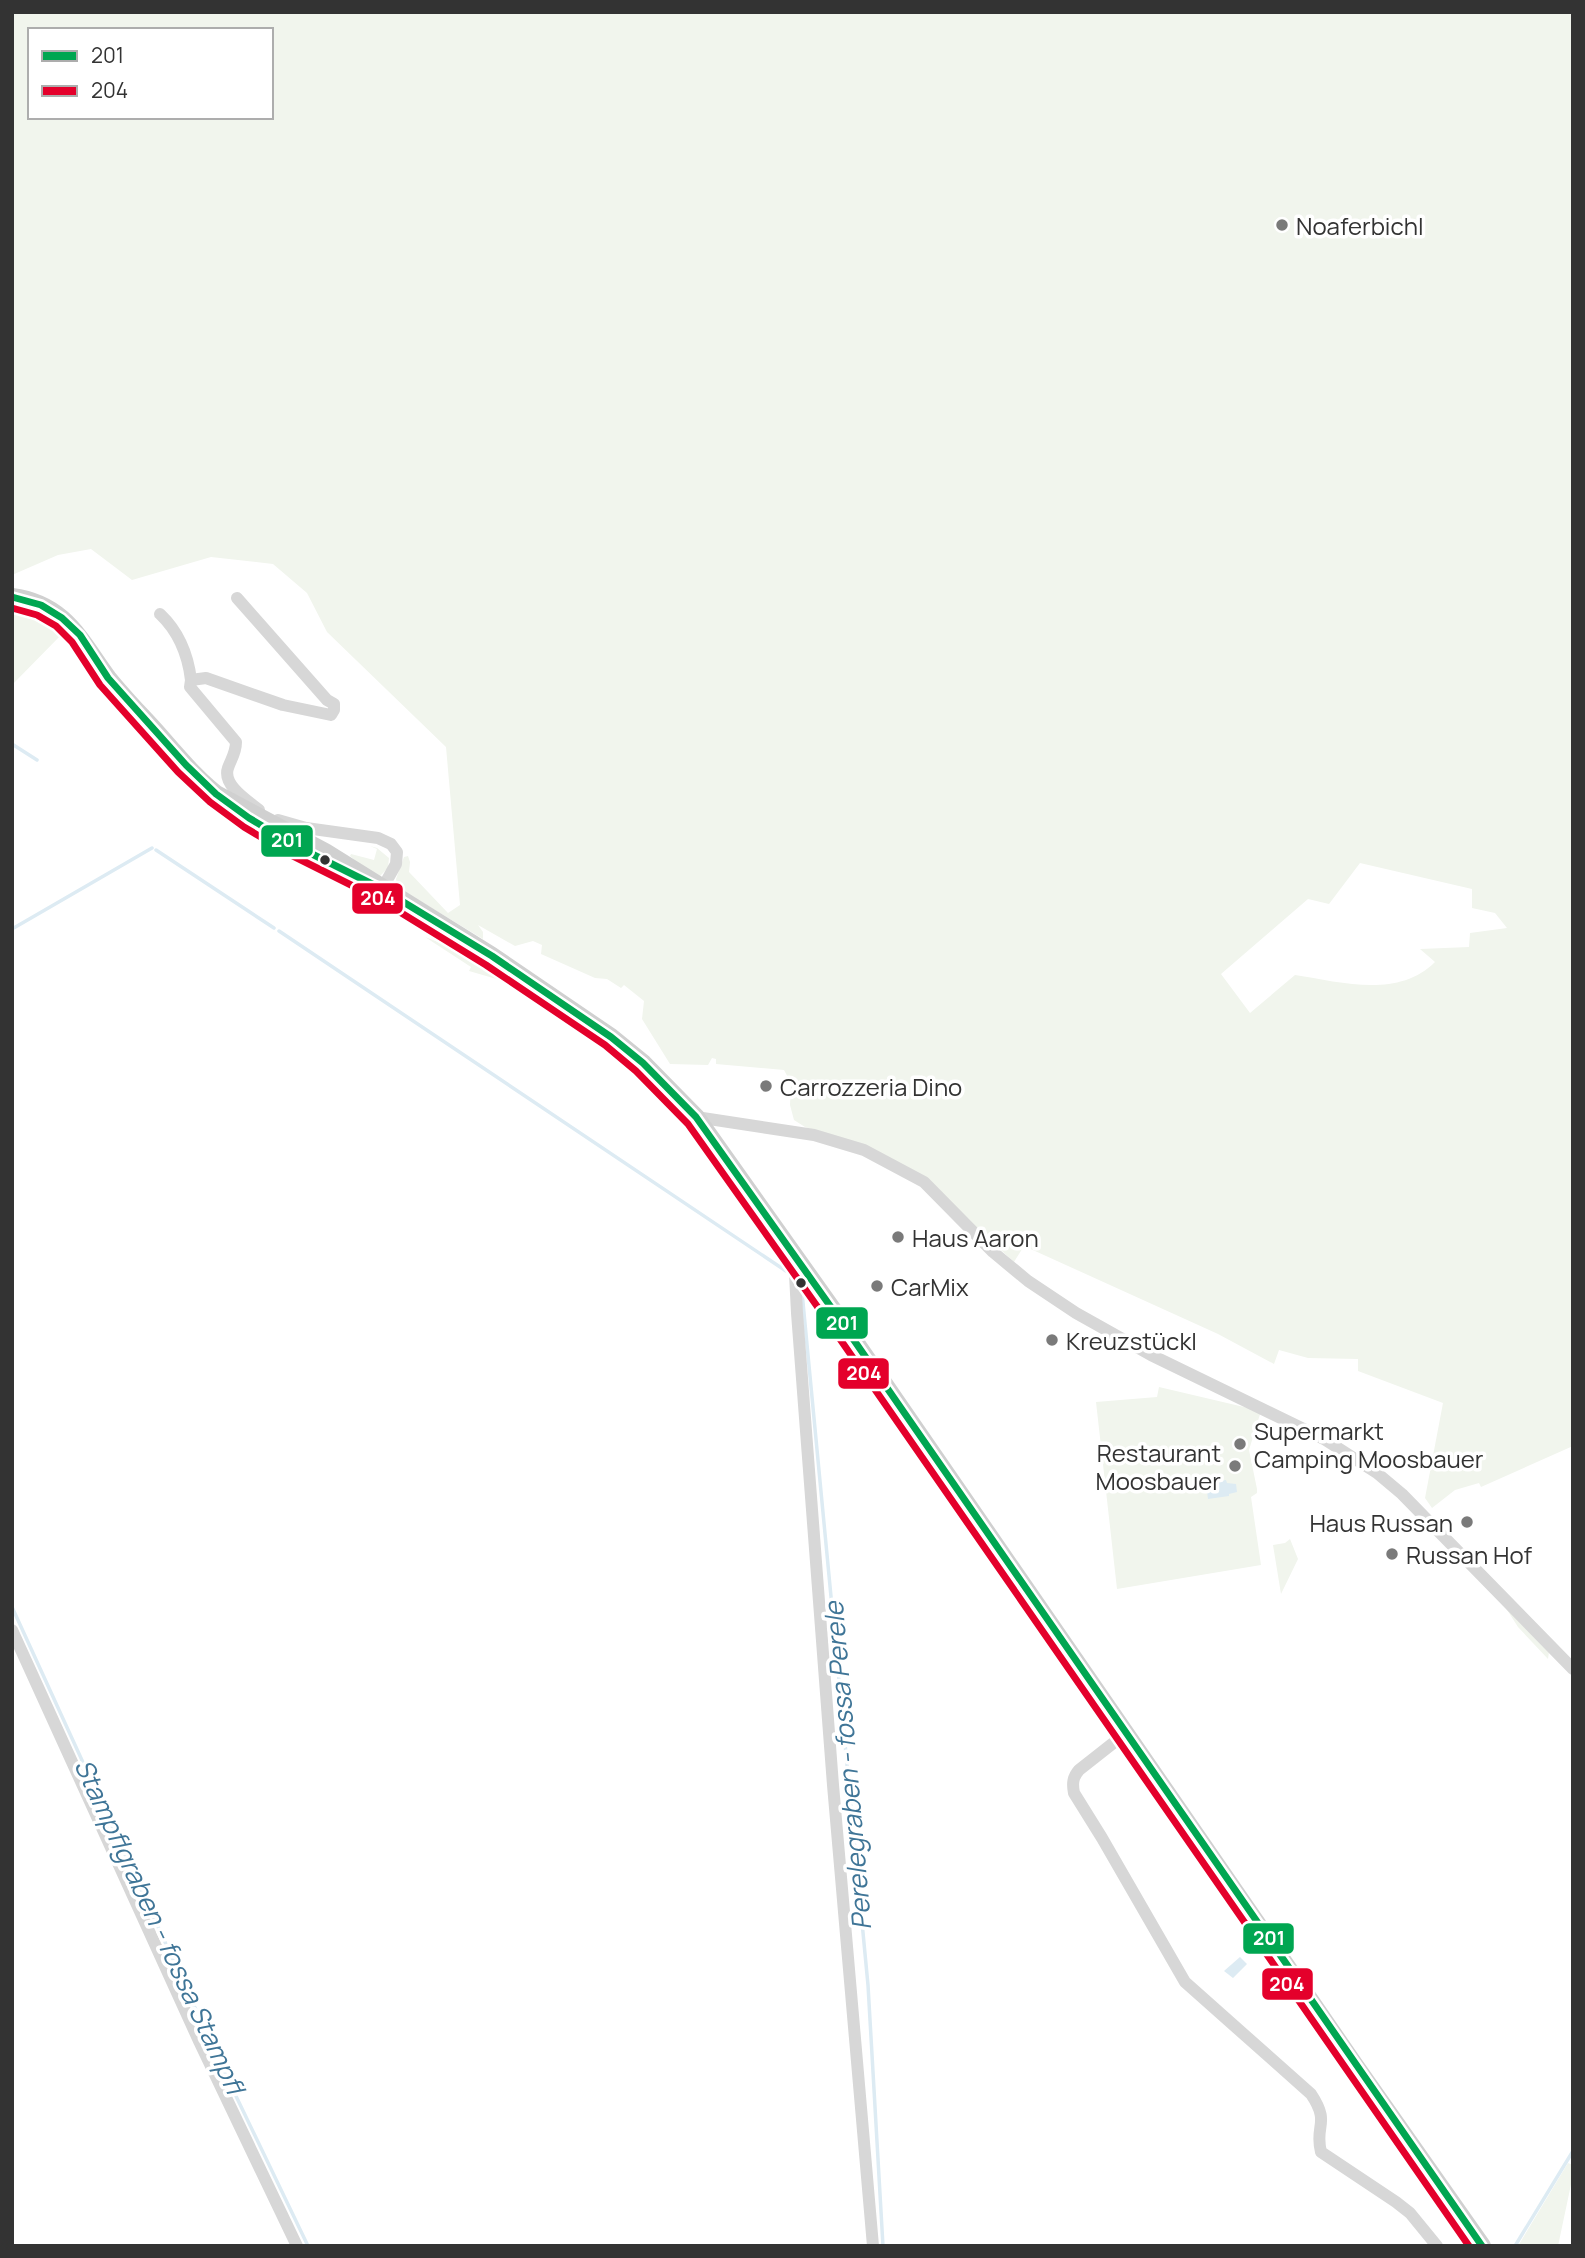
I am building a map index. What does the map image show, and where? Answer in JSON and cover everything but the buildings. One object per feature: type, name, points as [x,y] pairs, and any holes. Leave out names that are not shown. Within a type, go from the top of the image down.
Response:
[{"type":"main road","points":[[12,597],[41,605],[62,618],[80,635],[108,678],[137,712],[216,794],[325,852],[492,956],[611,1037],[643,1063],[696,1117],[1482,2246]]},
{"type":"street","points":[[191,680],[206,678],[283,705],[331,715],[334,710],[334,704],[327,700],[237,598]]},
{"type":"street","points":[[160,614],[175,631],[189,664],[190,687],[236,742],[236,750],[227,771],[231,786],[261,812],[277,820],[306,828],[378,838],[391,844],[397,852],[396,864],[382,889]]},
{"type":"street","points":[[696,1117],[814,1135],[864,1150],[924,1182],[1011,1267],[1076,1313],[1151,1355],[1324,1439],[1377,1473],[1402,1494],[1573,1669]]},
{"type":"street","points":[[803,1268],[794,1274],[833,1785],[873,2246]]},
{"type":"street","points":[[12,1630],[194,2031],[298,2246]]},
{"type":"street","points":[[1126,1733],[1079,1770],[1072,1785],[1074,1793],[1185,1982],[1311,2094],[1321,2109],[1323,2120],[1319,2144],[1321,2152],[1396,2202],[1437,2246]]},
{"type":"shaded area","points":[[12,12],[1573,12],[1573,1446],[1481,1487],[1479,1483],[1455,1490],[1432,1508],[1425,1498],[1443,1403],[1358,1371],[1358,1359],[1308,1358],[1279,1350],[1274,1364],[1218,1334],[1024,1246],[1014,1262],[957,1210],[868,1148],[805,1127],[794,1120],[790,1105],[791,1083],[784,1070],[716,1064],[716,1059],[712,1058],[708,1065],[670,1064],[642,1019],[644,1001],[624,985],[621,988],[607,979],[595,978],[541,954],[542,945],[533,941],[515,946],[478,925],[483,932],[483,939],[397,887],[396,879],[404,857],[408,856],[409,872],[448,913],[460,905],[446,747],[327,632],[307,593],[273,564],[211,557],[132,580],[91,549],[58,555],[12,575]],"holes":[[[1360,863],[1472,889],[1472,908],[1495,913],[1507,928],[1470,933],[1469,947],[1420,949],[1435,962],[1404,981],[1368,985],[1295,975],[1250,1013],[1221,974],[1308,899],[1329,904]]]},
{"type":"shaded area","points":[[12,606],[46,620],[63,633],[12,685]]},
{"type":"shaded area","points":[[370,846],[377,848],[389,858],[388,868],[380,876],[370,873],[350,856],[351,854],[374,860],[377,849]]},
{"type":"shaded area","points":[[331,873],[336,873],[405,914],[403,916]]},
{"type":"shaded area","points":[[425,937],[480,958],[499,971],[496,975],[500,980],[469,971],[471,967]]},
{"type":"shaded area","points":[[1159,1387],[1261,1411],[1249,1450],[1257,1489],[1257,1493],[1251,1497],[1261,1565],[1117,1589],[1096,1402],[1157,1397]]},
{"type":"shaded area","points":[[1226,1480],[1227,1483],[1236,1484],[1237,1492],[1208,1499],[1206,1483]]},
{"type":"shaded area","points":[[1290,1539],[1298,1559],[1281,1594],[1273,1545],[1285,1543]]},
{"type":"shaded area","points":[[1504,1605],[1549,1652],[1548,1659],[1518,1627]]},
{"type":"shaded area","points":[[1240,1957],[1247,1964],[1233,1978],[1224,1971]]},
{"type":"shaded area","points":[[1568,2163],[1573,2165],[1573,2175],[1558,2246],[1518,2246]]},
{"type":"waterway","points":[[12,744],[37,760]]},
{"type":"waterway","points":[[12,929],[152,848]]},
{"type":"waterway","points":[[156,850],[274,928]]},
{"type":"waterway","points":[[279,931],[786,1271]]},
{"type":"waterway","name":"Perelegraben - fossa Perele","points":[[802,1292],[868,1985],[883,2246]]},
{"type":"waterway","name":"Stampflgraben - fossa Stampfl","points":[[12,1607],[223,2069],[308,2246]]},
{"type":"waterway","points":[[1515,2246],[1573,2151]]},
{"type":"transit line","name":"201","points":[[12,597],[41,605],[62,618],[80,635],[108,678],[186,765],[216,794],[294,845],[382,889],[492,956],[611,1037],[643,1063],[696,1117],[833,1310],[1482,2246]]},
{"type":"transit line","name":"204","points":[[12,608],[37,615],[56,626],[72,642],[100,685],[178,772],[210,802],[244,827],[289,854],[377,898],[486,965],[605,1045],[636,1071],[688,1124],[1469,2246]]},
{"type":"place","name":"Noaferbichl","points":[[1282,225]]},
{"type":"place","name":"Carrozzeria Dino","points":[[766,1086]]},
{"type":"place","name":"Haus Aaron","points":[[898,1237]]},
{"type":"place","name":"CarMix","points":[[877,1286]]},
{"type":"place","name":"Kreuzstückl","points":[[1052,1340]]},
{"type":"place","name":"Supermarkt Camping Moosbauer","points":[[1240,1444]]},
{"type":"place","name":"Restaurant Moosbauer","points":[[1235,1466]]},
{"type":"place","name":"Haus Russan","points":[[1467,1522]]},
{"type":"place","name":"Russan Hof","points":[[1392,1554]]}]
